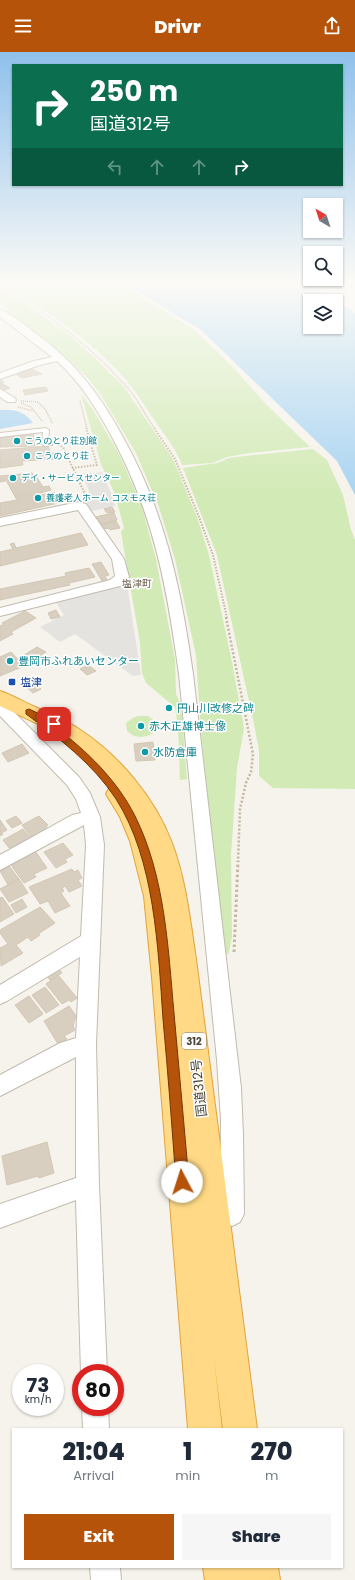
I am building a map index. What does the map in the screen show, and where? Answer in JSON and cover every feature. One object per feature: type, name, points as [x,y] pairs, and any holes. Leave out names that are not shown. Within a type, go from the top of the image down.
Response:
[{"type":"highway","name":"国道312号","points":[[12,704],[66,740],[105,778],[119,796],[130,815],[141,841],[147,861],[156,896],[165,977],[205,1428]]},
{"type":"highway","name":"国道312号","points":[[12,704],[73,735],[96,755],[131,792],[145,812],[160,839],[175,895],[187,978],[206,1153],[240,1428]]},
{"type":"highway","points":[[222,1568],[224,1580]]},
{"type":"highway","points":[[259,1568],[261,1580]]},
{"type":"street","points":[[51,352],[78,376],[96,400],[120,438],[149,502],[160,539],[176,610],[190,699],[197,784],[230,1088],[232,1214]]},
{"type":"street","points":[[0,364],[4,375],[58,358]]},
{"type":"street","points":[[0,392],[11,400]]},
{"type":"street","points":[[0,522],[79,506],[82,508],[118,559],[122,577],[115,583],[0,612]]},
{"type":"street","points":[[12,704],[3,706],[4,711],[73,781],[84,796],[91,817],[95,845],[86,1044],[87,1185],[94,1364]]},
{"type":"street","points":[[0,863],[78,820],[91,817]]},
{"type":"street","points":[[0,995],[90,941]]},
{"type":"street","points":[[0,1086],[67,1050],[86,1044]]},
{"type":"street","points":[[0,1216],[87,1185]]},
{"type":"street","points":[[95,1416],[96,1428]]},
{"type":"street","points":[[104,1568],[106,1580]]},
{"type":"lane","points":[[0,435],[46,430],[45,444],[50,444]]},
{"type":"path","points":[[70,369],[68,376],[75,387],[83,406],[88,434],[97,465],[72,468]]},
{"type":"path","points":[[11,400],[38,402],[45,409],[57,431],[50,444],[62,447],[85,494],[84,498],[74,506]]},
{"type":"path","points":[[11,400],[26,405],[35,411],[41,418],[46,430]]},
{"type":"green space","points":[[60,352],[89,352],[124,387],[173,459],[197,517],[209,555],[232,662],[244,728],[237,768],[231,855],[232,936],[228,955],[224,951],[201,732],[196,655],[175,559],[159,507],[136,453],[101,395],[88,378]]},
{"type":"green space","points":[[99,352],[218,352],[265,403],[310,447],[249,453],[227,457],[212,463],[182,465],[170,442],[134,390]]},
{"type":"green space","points":[[81,394],[93,410],[119,454],[141,504],[156,559],[175,659],[176,694],[181,705],[187,779],[180,780],[178,727],[175,707],[146,683],[142,673],[140,643],[121,532],[124,528],[115,494],[101,464]]},
{"type":"green space","points":[[313,449],[327,460],[343,495],[351,530],[355,540],[355,789],[273,788],[259,776],[259,751],[254,724],[217,555],[183,468],[217,463],[229,458]]},
{"type":"green space","points":[[138,716],[148,716],[155,721],[157,727],[153,733],[139,737],[127,731],[126,723]]},
{"type":"shaded area","points":[[102,472],[115,506],[88,512],[83,504],[91,496],[82,474]]},
{"type":"shaded area","points":[[127,584],[141,675],[133,676],[75,634],[60,642],[40,627],[64,615],[55,601]]},
{"type":"water","points":[[224,352],[355,352],[355,495],[337,461]]},
{"type":"water","points":[[0,410],[10,410],[22,413],[33,423],[0,429]]},
{"type":"building","points":[[30,368],[42,374],[22,378],[17,375],[23,373],[21,372]]},
{"type":"building","points":[[0,380],[4,382],[1,383],[10,388],[4,390],[0,387]]},
{"type":"building","points":[[46,387],[48,391],[25,395],[23,390]]},
{"type":"building","name":"こうのとり荘別館","points":[[33,434],[35,446],[0,447],[0,437]]},
{"type":"building","name":"こうのとり荘","points":[[48,446],[51,453],[54,453],[55,459],[22,461],[23,465],[0,468],[0,450]]},
{"type":"building","name":"デイ・サービスセンター","points":[[32,473],[33,476],[0,482],[0,476]]},
{"type":"building","name":"養護老人ホーム コスモス荘","points":[[36,476],[43,487],[49,486],[51,490],[36,494],[37,496],[54,492],[63,502],[0,516],[0,503],[17,500],[7,482]]},
{"type":"building","points":[[112,507],[115,512],[107,513],[104,509]]},
{"type":"building","points":[[114,513],[117,520],[101,525],[95,517]]},
{"type":"building","points":[[116,521],[120,528],[110,530],[109,528],[103,529],[100,525]]},
{"type":"building","points":[[81,533],[88,545],[0,566],[0,552],[13,549],[10,544],[14,543],[16,548]]},
{"type":"building","points":[[101,562],[109,575],[105,576],[107,580],[102,581],[92,564]]},
{"type":"building","points":[[89,568],[95,577],[69,583],[70,585],[0,600],[0,589],[66,576],[65,573]]},
{"type":"building","points":[[56,610],[60,617],[51,619],[48,613]]},
{"type":"building","points":[[25,611],[36,618],[11,632],[13,634],[0,641],[0,626],[4,624],[2,623]]},
{"type":"building","points":[[37,647],[46,652],[33,660],[24,655]]},
{"type":"building","name":"豊岡市ふれあいセンター","points":[[11,652],[24,666],[0,676],[0,657]]},
{"type":"building","points":[[88,665],[96,671],[87,675],[80,669]]},
{"type":"building","points":[[34,682],[41,689],[33,693],[25,686]]},
{"type":"building","name":"水防倉庫","points":[[153,742],[155,760],[136,761],[134,744]]},
{"type":"building","points":[[22,744],[29,753],[8,762],[2,753]]},
{"type":"building","points":[[16,816],[22,823],[12,828],[6,821]]},
{"type":"building","points":[[39,816],[48,825],[46,826],[49,831],[34,841],[22,825]]},
{"type":"building","points":[[0,820],[7,830],[1,833],[3,834],[0,836]]},
{"type":"building","points":[[23,829],[31,839],[9,848],[3,840]]},
{"type":"building","points":[[63,843],[73,855],[65,859],[67,862],[56,868],[44,852]]},
{"type":"building","points":[[35,851],[47,868],[34,874],[36,877],[24,883],[11,865]]},
{"type":"building","points":[[9,866],[19,879],[8,885],[0,871]]},
{"type":"building","points":[[72,869],[74,872],[78,870],[82,878],[78,880],[82,886],[69,892],[65,886],[62,888],[64,891],[61,893],[70,906],[55,913],[48,901],[40,904],[29,887]]},
{"type":"building","points":[[19,879],[28,893],[9,902],[0,889]]},
{"type":"building","points":[[2,897],[14,914],[0,922],[0,898]]},
{"type":"building","points":[[22,899],[27,907],[16,913],[11,905]]},
{"type":"building","points":[[40,907],[55,923],[38,934],[40,935],[31,941],[28,937],[16,945],[23,953],[1,966],[0,948],[8,944],[0,933],[0,930]]},
{"type":"building","points":[[57,967],[62,973],[50,980],[46,975]]},
{"type":"building","points":[[58,975],[77,998],[71,1002],[69,1000],[62,1004],[46,984]]},
{"type":"building","points":[[45,987],[59,1005],[46,1013],[32,995]]},
{"type":"building","points":[[29,996],[43,1014],[29,1023],[15,1005]]},
{"type":"building","points":[[69,1006],[76,1016],[73,1026],[75,1030],[64,1036],[67,1039],[58,1044],[44,1021]]},
{"type":"building","points":[[47,1142],[54,1173],[7,1185],[2,1156]]},
{"type":"place","name":"こうのとり荘別館","points":[[17,441]]},
{"type":"place","name":"こうのとり荘","points":[[27,456]]},
{"type":"place","name":"デイ・サービスセンター","points":[[13,478]]},
{"type":"place","name":"養護老人ホーム コスモス荘","points":[[38,498]]},
{"type":"place","name":"豊岡市ふれあいセンター","points":[[10,661]]},
{"type":"place","name":"塩津","points":[[12,682]]},
{"type":"place","name":"円山川改修之碑","points":[[169,708]]},
{"type":"place","name":"赤木正雄博士像","points":[[141,726]]},
{"type":"place","name":"水防倉庫","points":[[145,752]]},
{"type":"district","name":"塩津町","points":[[137,583]]},
{"type":"route","points":[[54,724],[29,712],[66,740],[105,778],[119,796],[130,815],[141,841],[147,861],[156,896],[165,977],[182,1182]]}]
